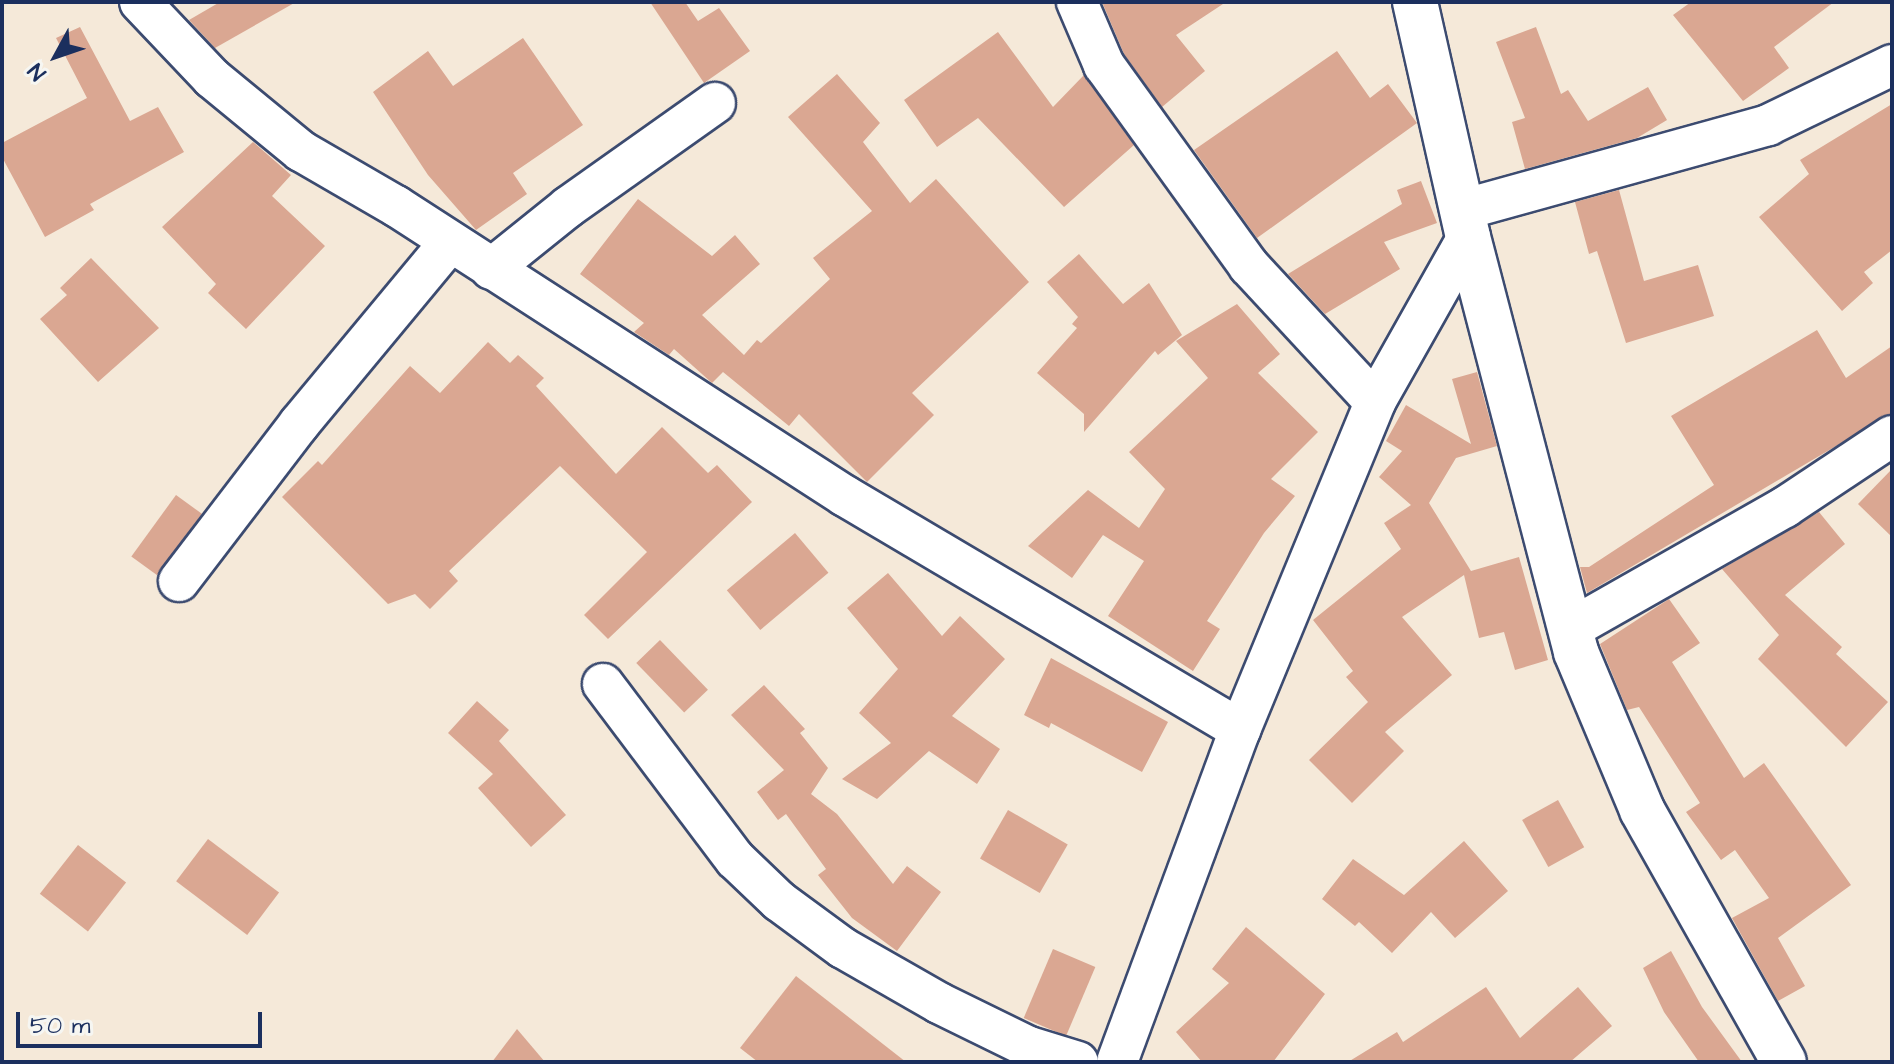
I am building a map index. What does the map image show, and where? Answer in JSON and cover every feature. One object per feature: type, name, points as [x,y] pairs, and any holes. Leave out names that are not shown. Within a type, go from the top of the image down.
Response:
[{"type":"street","points":[[140,2],[212,78],[301,151],[450,242],[845,496],[1240,730]]},
{"type":"street","points":[[1077,2],[1104,65],[1249,266],[1375,402]]},
{"type":"street","points":[[1415,2],[1465,223],[1576,652],[1642,810],[1784,1062]]},
{"type":"street","points":[[1117,1062],[1240,730],[1375,402],[1465,223],[1768,125],[1892,65]]},
{"type":"street","points":[[491,269],[568,207],[715,103]]},
{"type":"street","points":[[179,581],[299,424],[450,242]]},
{"type":"street","points":[[1572,628],[1785,507],[1892,436]]},
{"type":"street","points":[[603,684],[735,859],[779,901],[843,948],[939,1003],[1029,1047],[1078,1062]]},
{"type":"building","points":[[220,2],[296,2],[215,48],[189,20]]},
{"type":"building","points":[[650,2],[685,2],[698,21],[719,8],[750,51],[704,83]]},
{"type":"building","points":[[1102,2],[1226,2],[1176,35],[1205,71],[1162,107],[1124,54]]},
{"type":"building","points":[[1691,2],[1834,2],[1774,47],[1789,68],[1743,101],[1673,15]]},
{"type":"building","points":[[80,27],[130,121],[158,107],[184,152],[90,204],[94,210],[45,237],[2,157],[2,143],[87,98],[56,38]]},
{"type":"building","points":[[1536,27],[1561,94],[1568,90],[1588,121],[1648,87],[1667,120],[1637,138],[1525,169],[1512,122],[1525,118],[1496,42]]},
{"type":"building","points":[[998,32],[1053,107],[1084,75],[1134,145],[1064,207],[978,118],[937,147],[904,100]]},
{"type":"building","points":[[523,38],[583,125],[513,173],[527,194],[476,230],[428,175],[373,92],[428,51],[453,86]]},
{"type":"building","points":[[1337,51],[1370,98],[1388,84],[1417,123],[1257,238],[1194,150]]},
{"type":"building","points":[[837,74],[880,123],[863,142],[910,203],[936,179],[1029,282],[912,393],[934,415],[867,482],[799,414],[789,426],[723,372],[712,383],[674,349],[669,355],[634,332],[644,323],[580,274],[638,199],[712,256],[735,235],[760,264],[702,315],[744,355],[757,340],[761,343],[830,279],[813,258],[872,211],[788,117]]},
{"type":"building","points":[[1892,104],[1892,250],[1864,272],[1873,283],[1842,311],[1759,217],[1809,174],[1800,160]]},
{"type":"building","points":[[253,142],[291,175],[272,196],[325,246],[246,329],[208,293],[216,284],[162,227]]},
{"type":"building","points":[[1421,181],[1437,223],[1384,242],[1400,269],[1325,314],[1288,274],[1402,204],[1397,190]]},
{"type":"building","points":[[1619,190],[1644,281],[1698,265],[1714,316],[1626,343],[1597,251],[1589,254],[1575,202]]},
{"type":"building","points":[[1079,254],[1123,304],[1149,283],[1182,335],[1158,355],[1155,351],[1084,432],[1084,414],[1037,373],[1077,328],[1072,324],[1078,317],[1047,282]]},
{"type":"building","points":[[91,258],[159,328],[98,382],[40,319],[67,295],[60,288]]},
{"type":"building","points":[[1237,304],[1280,354],[1258,373],[1318,432],[1271,479],[1295,496],[1264,533],[1207,621],[1220,629],[1193,671],[1108,616],[1144,561],[1103,535],[1072,578],[1028,546],[1088,490],[1139,528],[1165,489],[1129,452],[1208,378],[1176,341]]},
{"type":"building","points":[[1817,330],[1846,378],[1892,346],[1892,413],[1587,593],[1580,567],[1589,567],[1714,485],[1671,416]]},
{"type":"building","points":[[488,342],[510,363],[518,355],[544,378],[536,386],[616,474],[662,427],[708,473],[717,465],[752,502],[608,639],[584,615],[647,552],[560,466],[449,571],[458,581],[430,609],[415,594],[388,604],[282,497],[318,461],[322,465],[410,366],[440,393]]},
{"type":"building","points":[[1477,372],[1497,446],[1456,458],[1429,503],[1471,571],[1519,557],[1548,660],[1515,670],[1504,632],[1479,638],[1464,575],[1402,617],[1452,675],[1385,732],[1404,751],[1352,803],[1309,760],[1368,702],[1346,677],[1353,671],[1313,620],[1401,549],[1384,523],[1411,505],[1379,477],[1402,451],[1386,441],[1406,405],[1471,444],[1452,379]]},
{"type":"building","points":[[1892,469],[1892,537],[1858,504]]},
{"type":"building","points":[[176,495],[202,514],[157,575],[131,556]]},
{"type":"building","points":[[1819,512],[1845,544],[1785,595],[1842,647],[1836,654],[1888,702],[1846,747],[1758,659],[1779,635],[1722,569]]},
{"type":"building","points":[[795,533],[828,573],[760,630],[727,590]]},
{"type":"building","points":[[888,573],[942,636],[960,616],[1005,659],[952,716],[1000,749],[977,784],[929,751],[877,799],[842,779],[891,743],[859,713],[898,669],[847,608]]},
{"type":"building","points":[[1669,599],[1700,643],[1672,662],[1744,778],[1764,763],[1851,885],[1778,938],[1805,986],[1778,1001],[1732,918],[1769,898],[1735,850],[1721,860],[1686,812],[1700,803],[1639,707],[1627,710],[1600,644]]},
{"type":"building","points":[[660,640],[708,690],[684,713],[636,663]]},
{"type":"building","points":[[1051,658],[1168,722],[1142,772],[1051,723],[1049,728],[1024,715]]},
{"type":"building","points":[[764,685],[805,729],[800,733],[828,768],[811,794],[837,814],[893,884],[907,866],[941,892],[897,951],[852,918],[818,875],[826,869],[786,814],[778,820],[757,792],[784,770],[731,715]]},
{"type":"building","points":[[477,701],[509,730],[499,741],[566,815],[531,847],[478,788],[493,774],[448,733]]},
{"type":"building","points":[[1558,800],[1584,847],[1548,867],[1522,820]]},
{"type":"building","points":[[1008,810],[1068,844],[1040,893],[980,858]]},
{"type":"building","points":[[208,839],[279,893],[247,935],[176,881]]},
{"type":"building","points":[[1464,841],[1508,891],[1455,938],[1431,912],[1392,953],[1359,922],[1355,926],[1322,899],[1353,859],[1404,895]]},
{"type":"building","points":[[78,845],[126,883],[88,931],[40,894]]},
{"type":"building","points":[[1246,927],[1325,994],[1273,1062],[1202,1062],[1176,1032],[1229,983],[1212,969]]},
{"type":"building","points":[[1053,949],[1095,967],[1066,1036],[1024,1018]]},
{"type":"building","points":[[1671,951],[1702,1007],[1742,1062],[1699,1062],[1664,1012],[1643,968]]},
{"type":"building","points":[[796,976],[906,1062],[758,1062],[740,1048]]},
{"type":"building","points":[[1486,987],[1520,1038],[1578,987],[1612,1026],[1570,1062],[1348,1062],[1397,1032],[1403,1042]]},
{"type":"building","points":[[517,1029],[545,1062],[492,1062]]}]
